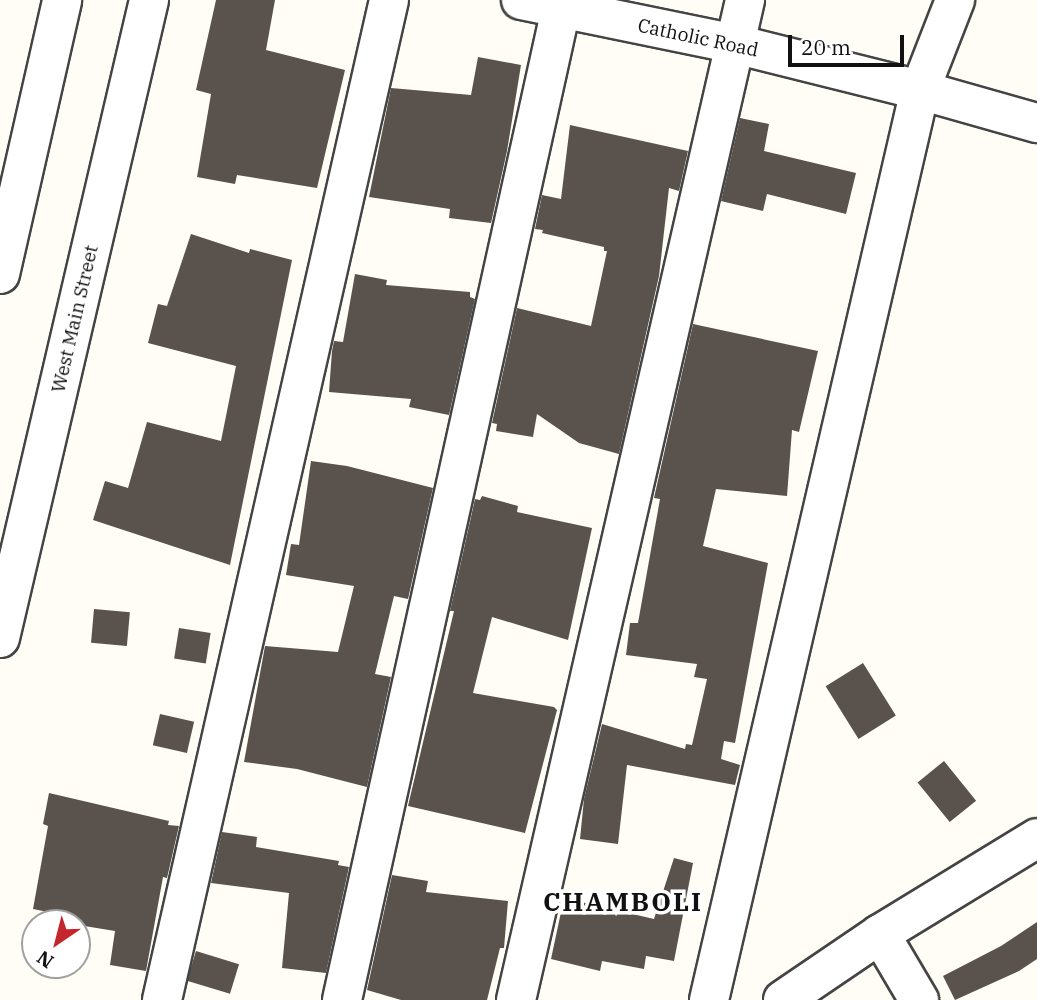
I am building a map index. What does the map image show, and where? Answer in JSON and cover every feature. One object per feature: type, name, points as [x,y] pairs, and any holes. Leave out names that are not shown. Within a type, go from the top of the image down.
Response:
[{"type":"street","points":[[0,274],[62,0]]},
{"type":"street","name":"West Main Street","points":[[0,638],[149,0]]},
{"type":"street","points":[[162,1000],[390,0]]},
{"type":"street","name":"Catholic Road","points":[[521,0],[562,4],[735,44],[920,90],[1037,123]]},
{"type":"street","points":[[516,1000],[745,0]]},
{"type":"street","points":[[709,1000],[920,90],[956,0]]},
{"type":"street","points":[[342,1000],[562,4]]},
{"type":"street","points":[[783,1000],[880,934],[1037,838]]},
{"type":"street","points":[[880,934],[919,1000]]},
{"type":"building","points":[[216,0],[275,0],[266,50],[345,70],[317,188],[237,175],[235,184],[197,177],[211,94],[196,90]]},
{"type":"building","points":[[478,57],[521,65],[507,151],[491,223],[449,218],[450,209],[369,197],[391,88],[471,95]]},
{"type":"building","points":[[740,118],[769,124],[764,151],[856,173],[846,214],[767,194],[763,211],[721,201]]},
{"type":"building","points":[[570,125],[688,151],[679,191],[669,188],[659,276],[619,454],[579,443],[537,414],[533,437],[496,431],[497,424],[492,423],[517,308],[591,326],[607,251],[604,251],[604,247],[542,233],[543,230],[535,229],[542,195],[561,199]]},
{"type":"building","points":[[191,234],[249,253],[250,249],[292,260],[230,565],[93,520],[105,481],[128,488],[147,422],[221,441],[236,366],[148,343],[158,304],[167,306]]},
{"type":"building","points":[[355,274],[387,280],[386,285],[470,292],[470,297],[475,299],[449,415],[409,407],[411,399],[329,392],[334,341],[343,342]]},
{"type":"building","points":[[693,324],[818,351],[799,432],[792,430],[787,496],[716,489],[703,546],[768,563],[735,743],[724,741],[721,759],[740,765],[735,785],[627,765],[618,844],[580,839],[584,799],[602,724],[685,749],[686,744],[692,745],[707,679],[694,677],[697,664],[626,655],[630,623],[638,623],[660,499],[654,498]]},
{"type":"building","points":[[311,461],[347,466],[433,488],[408,599],[394,596],[375,674],[391,677],[367,787],[297,769],[244,762],[265,646],[338,652],[354,586],[286,575],[291,544],[299,545]]},
{"type":"building","points":[[482,496],[518,506],[517,512],[592,528],[568,640],[492,617],[473,693],[554,707],[557,710],[525,833],[408,806],[454,611],[450,611],[475,499],[480,500]]},
{"type":"building","points":[[94,609],[130,612],[127,646],[91,643]]},
{"type":"building","points":[[179,628],[211,633],[206,664],[174,659]]},
{"type":"building","points":[[863,663],[896,716],[859,739],[826,686]]},
{"type":"building","points":[[160,714],[194,722],[187,753],[153,745]]},
{"type":"building","points":[[944,761],[976,801],[950,822],[918,782]]},
{"type":"building","points":[[49,793],[169,821],[168,825],[179,826],[167,878],[163,877],[146,971],[110,965],[115,931],[91,927],[91,909],[33,909],[48,826],[43,824]]},
{"type":"building","points":[[222,832],[257,837],[256,847],[339,861],[338,865],[349,867],[326,973],[282,968],[289,893],[211,883]]},
{"type":"building","points":[[674,858],[693,863],[674,961],[646,956],[644,969],[602,961],[600,971],[551,959],[564,898],[654,919]]},
{"type":"building","points":[[392,875],[428,881],[426,892],[508,901],[504,948],[500,948],[487,1000],[401,1000],[367,990]]},
{"type":"building","points":[[1037,922],[1037,959],[1019,971],[955,1000],[943,976],[1001,946]]},
{"type":"building","points":[[196,951],[239,964],[230,994],[187,981]]},
{"type":"district","name":"CHAMBOLI","points":[[623,902]]}]
